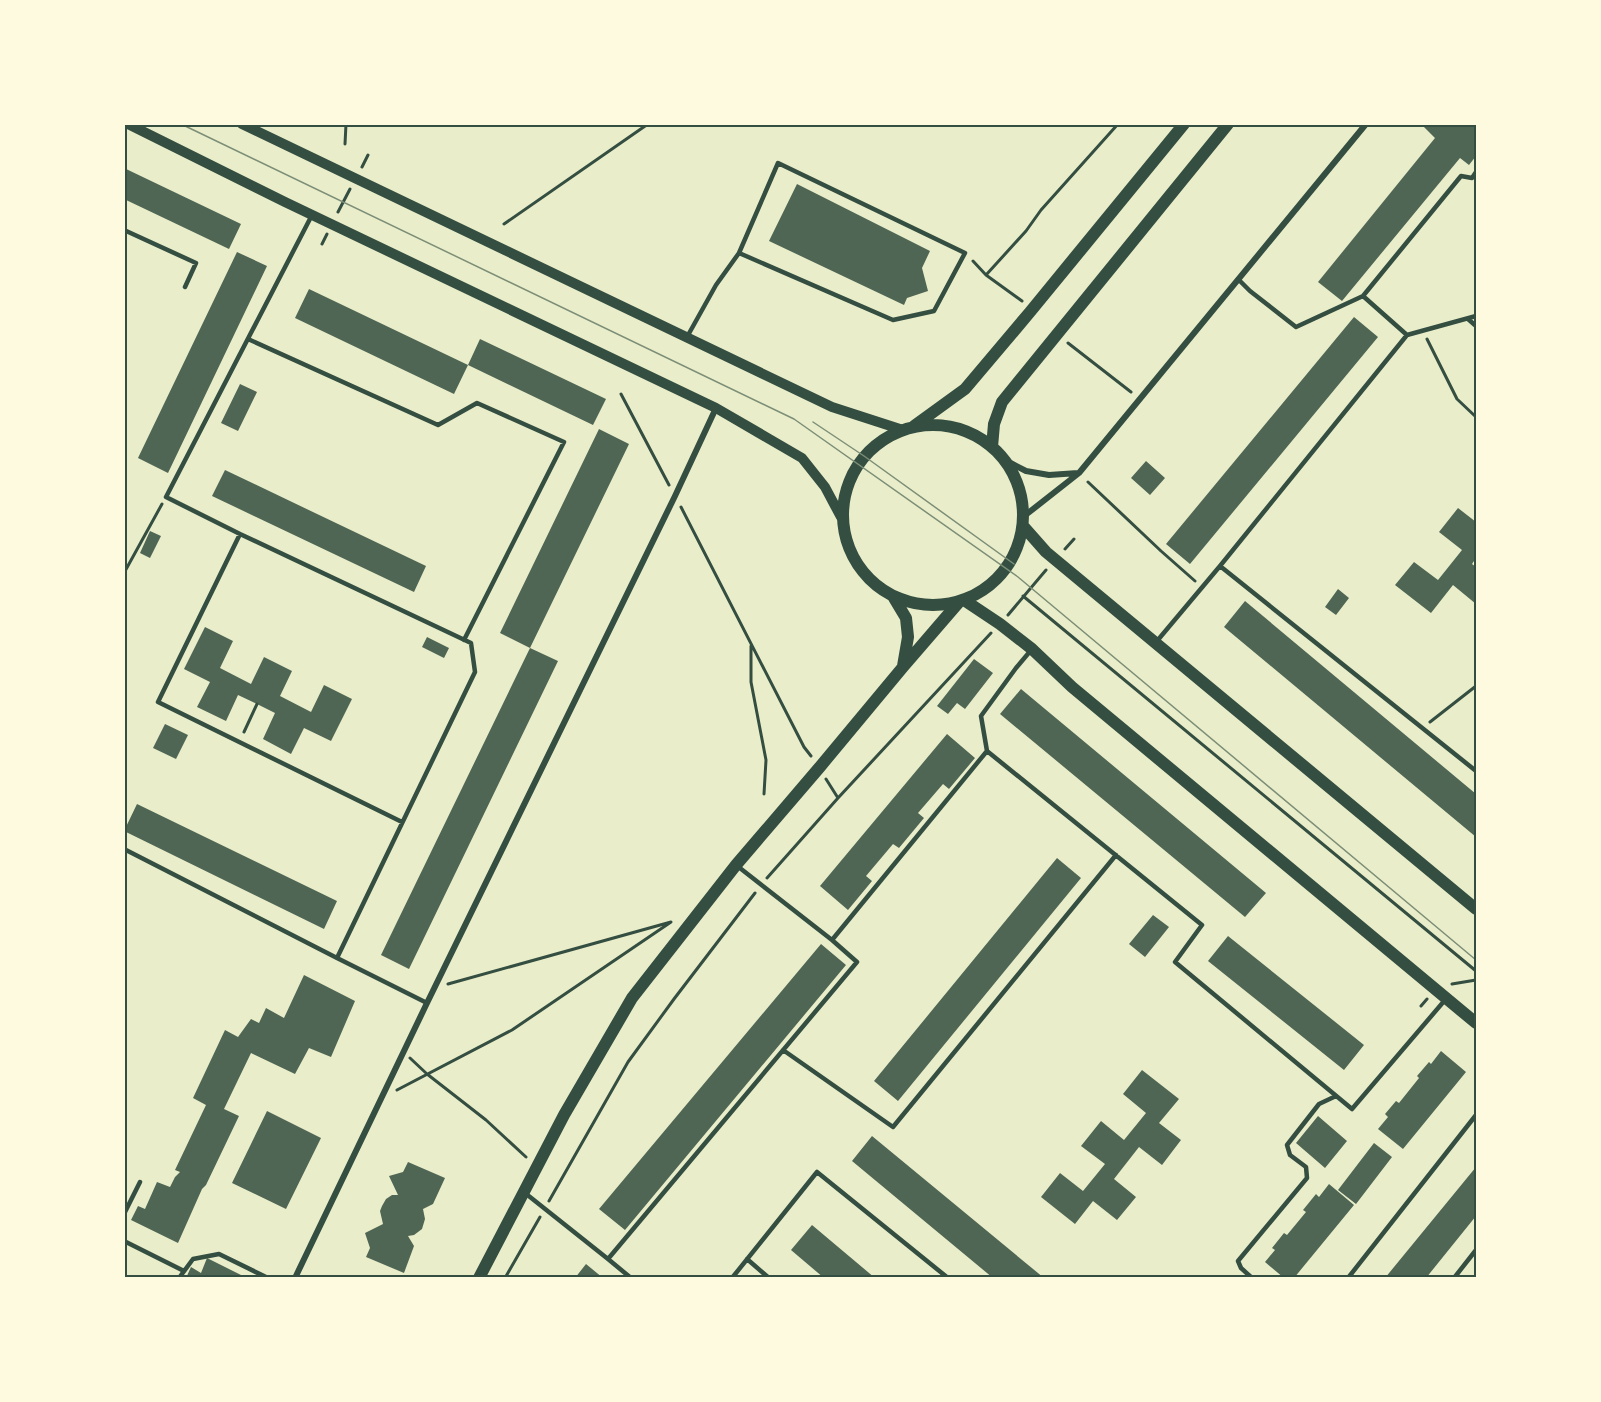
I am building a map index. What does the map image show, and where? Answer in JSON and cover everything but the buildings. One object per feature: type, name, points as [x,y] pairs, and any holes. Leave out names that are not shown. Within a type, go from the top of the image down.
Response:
[{"type":"main road","points":[[908,428],[942,425],[969,432],[992,447],[1005,460],[1015,477],[1021,496],[1023,521],[1018,544],[1006,568],[994,582],[962,601],[938,606],[916,604],[894,598],[873,584],[856,565],[845,542],[841,517],[845,489],[857,464],[881,440],[908,428],[965,389],[1184,124]]},
{"type":"main road","points":[[992,447],[994,424],[1002,402],[1228,124]]},
{"type":"main road","points":[[1023,521],[1046,552],[1476,909]]},
{"type":"main road","points":[[894,598],[906,618],[908,637],[903,667]]},
{"type":"main road","points":[[962,601],[1000,624],[1032,650],[1072,687],[1476,1023]]},
{"type":"main road","points":[[479,1278],[564,1115],[632,998],[736,865],[903,667],[962,601]]},
{"type":"street","points":[[128,124],[312,215],[716,408],[802,458],[825,487],[841,517]]},
{"type":"street","points":[[242,124],[832,407],[908,428]]},
{"type":"street","points":[[1023,521],[1079,473],[1366,124]]},
{"type":"street","points":[[295,1278],[716,408]]},
{"type":"street","points":[[1005,460],[1026,471],[1049,475],[1079,473]]},
{"type":"lane","points":[[687,337],[716,285],[739,253],[778,163],[965,253],[934,311],[893,320],[739,253]]},
{"type":"lane","points":[[1238,279],[1296,327],[1364,296],[1461,176],[1474,177],[1476,172]]},
{"type":"lane","points":[[312,215],[166,497],[471,644],[475,672],[337,958]]},
{"type":"lane","points":[[124,230],[196,263],[184,287]]},
{"type":"lane","points":[[1364,296],[1407,335]]},
{"type":"lane","points":[[1156,643],[1407,335],[1476,316]]},
{"type":"lane","points":[[1468,319],[1476,326]]},
{"type":"lane","points":[[248,339],[438,425],[477,403],[564,442],[464,640]]},
{"type":"lane","points":[[240,534],[158,702],[402,822]]},
{"type":"lane","points":[[1220,567],[1476,771]]},
{"type":"lane","points":[[1032,650],[981,716],[987,751],[1202,925],[1174,962],[1352,1109],[1446,998]]},
{"type":"lane","points":[[832,940],[987,751]]},
{"type":"lane","points":[[124,849],[427,1003]]},
{"type":"lane","points":[[783,1050],[893,1127],[1116,855]]},
{"type":"lane","points":[[608,1259],[857,962],[736,865]]},
{"type":"lane","points":[[1251,1278],[1241,1269],[1238,1261],[1307,1178],[1306,1167],[1290,1155],[1287,1145],[1319,1104],[1336,1096]]},
{"type":"lane","points":[[1348,1278],[1476,1115]]},
{"type":"lane","points":[[732,1278],[817,1172],[948,1278]]},
{"type":"lane","points":[[124,1214],[140,1182]]},
{"type":"lane","points":[[524,1192],[631,1278]]},
{"type":"lane","points":[[124,1241],[184,1271]]},
{"type":"lane","points":[[1454,1278],[1476,1250]]},
{"type":"lane","points":[[178,1278],[193,1258],[219,1254],[268,1278]]},
{"type":"lane","points":[[747,1259],[768,1278]]},
{"type":"path","points":[[345,144],[346,124]]},
{"type":"path","points":[[504,224],[648,124]]},
{"type":"path","points":[[986,275],[1118,124]]},
{"type":"path","points":[[322,244],[368,155]]},
{"type":"path","points":[[965,253],[986,275],[1021,300],[1030,312]]},
{"type":"path","points":[[1423,331],[1457,399],[1476,417]]},
{"type":"path","points":[[1057,334],[1140,399]]},
{"type":"path","points":[[621,394],[804,747],[838,798]]},
{"type":"path","points":[[1088,483],[1203,587]]},
{"type":"path","points":[[124,573],[166,497]]},
{"type":"path","points":[[1023,596],[1476,971]]},
{"type":"path","points":[[751,644],[751,682],[766,760],[764,794]]},
{"type":"path","points":[[1422,728],[1476,686]]},
{"type":"path","points":[[239,742],[257,705]]},
{"type":"path","points":[[384,1095],[398,1090],[512,1030],[671,922],[437,986]]},
{"type":"path","points":[[404,1055],[486,1120],[526,1158]]},
{"type":"tram line","points":[[181,124],[794,419],[1018,577],[1476,960]]},
{"type":"tram line","points":[[813,422],[1014,564]]}]
